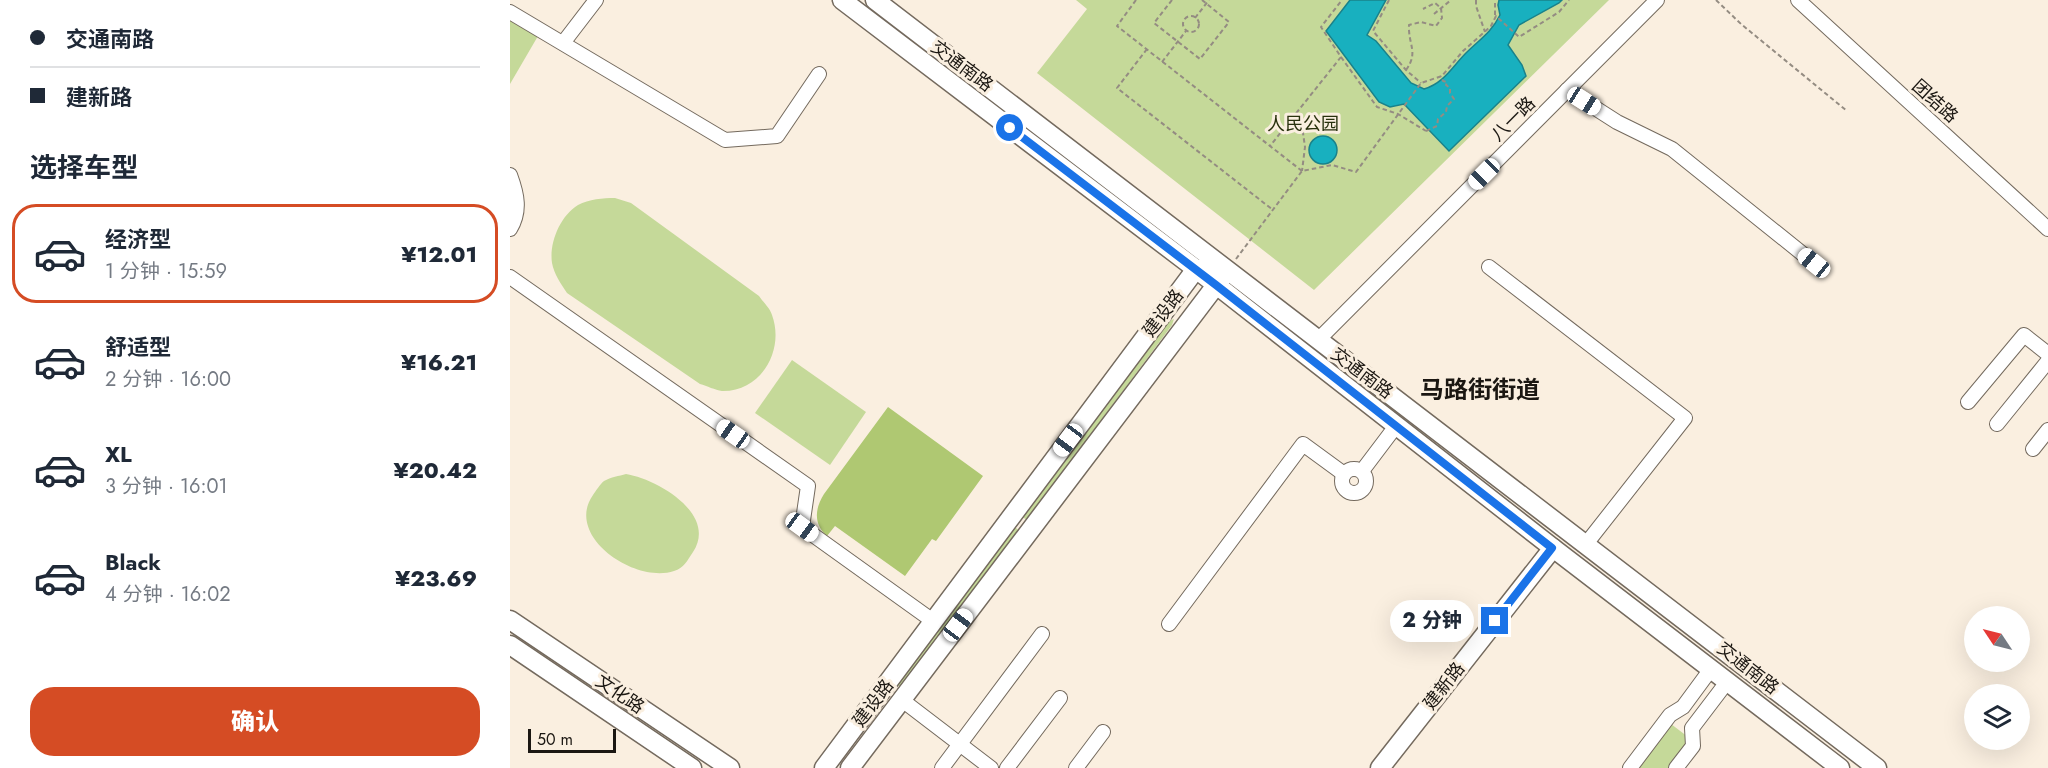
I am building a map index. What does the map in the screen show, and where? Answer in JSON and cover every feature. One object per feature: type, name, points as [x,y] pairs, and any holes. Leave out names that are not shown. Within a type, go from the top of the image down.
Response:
[{"type":"main road","name":"交通南路","points":[[842,0],[1196,269],[1552,548],[1840,768]]},
{"type":"main road","name":"交通南路","points":[[875,0],[1876,768]]},
{"type":"main road","points":[[1196,269],[1227,270]]},
{"type":"main road","name":"建设路","points":[[824,768],[1196,269]]},
{"type":"main road","name":"建设路","points":[[850,768],[1227,270]]},
{"type":"main road","points":[[1396,426],[1409,409]]},
{"type":"main road","points":[[1011,516],[1030,531]]},
{"type":"main road","name":"建新路","points":[[1380,768],[1552,548]]},
{"type":"main road","name":"文化路","points":[[510,620],[730,768]]},
{"type":"main road","name":"文化路","points":[[510,645],[692,768]]},
{"type":"main road","points":[[884,688],[902,700]]},
{"type":"street","points":[[563,43],[596,0]]},
{"type":"street","name":"八一路","points":[[1318,340],[1657,0]]},
{"type":"street","name":"团结路","points":[[1798,0],[2048,229]]},
{"type":"street","points":[[510,12],[724,140],[777,136],[819,74]]},
{"type":"street","points":[[1567,90],[1617,122],[1672,149],[1814,263]]},
{"type":"street","points":[[510,175],[518,196],[516,219],[510,229]]},
{"type":"street","points":[[1489,267],[1685,418],[1586,544]]},
{"type":"street","points":[[510,278],[808,486],[802,527],[933,621]]},
{"type":"street","points":[[1968,402],[2024,335],[2048,354]]},
{"type":"street","points":[[1998,424],[2048,361]]},
{"type":"street","points":[[1362,471],[1396,426]]},
{"type":"street","points":[[2033,449],[2048,430]]},
{"type":"street","points":[[1169,624],[1303,444],[1344,474]]},
{"type":"street","points":[[1351,469],[1362,471],[1367,482],[1363,489],[1356,493],[1348,492],[1343,486],[1344,474],[1351,469]]},
{"type":"street","points":[[942,768],[1042,634]]},
{"type":"street","points":[[1630,768],[1670,715],[1683,707],[1711,669]]},
{"type":"street","points":[[1676,768],[1693,746],[1692,728],[1727,682]]},
{"type":"street","points":[[1007,768],[1060,698]]},
{"type":"street","points":[[902,700],[992,768]]},
{"type":"street","points":[[1076,768],[1103,732]]},
{"type":"path","points":[[1136,0],[1117,26],[1302,171],[1332,165],[1356,172],[1421,83],[1442,76],[1463,51],[1491,26],[1496,16]]},
{"type":"path","points":[[1172,0],[1154,23],[1200,59],[1229,22],[1202,0]]},
{"type":"path","points":[[1195,18],[1209,0]]},
{"type":"path","points":[[1342,0],[1321,27],[1377,107],[1398,114],[1426,131],[1437,126],[1437,119],[1446,112],[1447,106],[1454,99],[1442,76]]},
{"type":"path","points":[[1389,0],[1373,31],[1406,70],[1421,83]]},
{"type":"path","points":[[1434,14],[1451,0]]},
{"type":"path","points":[[1476,0],[1485,32]]},
{"type":"path","points":[[1496,0],[1494,11],[1496,16],[1519,37],[1559,12],[1569,0]]},
{"type":"path","points":[[1716,0],[1741,24],[1847,111]]},
{"type":"path","points":[[1406,70],[1412,62],[1414,52],[1408,36],[1409,25],[1421,22],[1436,26],[1442,18],[1441,8],[1435,3],[1423,9]]},
{"type":"path","points":[[1185,31],[1194,32],[1197,29],[1199,25],[1195,18]]},
{"type":"path","points":[[1185,31],[1184,19],[1195,18]]},
{"type":"path","points":[[1162,62],[1185,31]]},
{"type":"path","points":[[1147,49],[1117,88],[1273,210]]},
{"type":"path","points":[[1270,147],[1341,57]]},
{"type":"path","points":[[1227,270],[1302,171],[1305,147],[1303,133],[1288,123]]},
{"type":"green space","name":"人民公园","points":[[1076,0],[1609,0],[1314,290],[1037,73],[1087,9]]},
{"type":"green space","points":[[510,19],[538,36],[510,84]]},
{"type":"green space","points":[[615,198],[631,203],[759,296],[768,307],[775,328],[775,342],[772,355],[758,377],[736,389],[722,391],[700,384],[567,293],[552,263],[552,247],[561,223],[578,205],[596,199]]},
{"type":"green space","points":[[1174,319],[1172,325],[1027,520],[1021,516],[1167,322]]},
{"type":"green space","points":[[792,360],[866,412],[830,465],[755,413]]},
{"type":"green space","points":[[888,407],[983,476],[936,541],[932,539],[905,576],[835,526],[827,536],[819,526],[817,516],[817,510],[824,494]]},
{"type":"green space","points":[[626,474],[639,477],[667,491],[691,512],[697,524],[699,538],[689,558],[677,570],[658,573],[641,570],[624,563],[608,553],[596,540],[588,526],[587,511],[593,495],[604,481]]},
{"type":"green space","points":[[1013,526],[1020,531],[902,688],[896,684]]},
{"type":"green space","points":[[1671,724],[1692,740],[1670,768],[1637,768]]},
{"type":"water","points":[[1350,0],[1386,0],[1367,35],[1376,41],[1411,83],[1424,89],[1442,79],[1489,31],[1500,15],[1499,0],[1562,0],[1519,25],[1508,45],[1522,65],[1526,76],[1449,151],[1404,104],[1390,107],[1379,102],[1326,31]]},
{"type":"water","points":[[1323,136],[1333,140],[1337,150],[1333,160],[1323,164],[1313,160],[1309,150],[1313,140]]},
{"type":"district","name":"马路街街道","points":[[1480,390]]},
{"type":"route","points":[[1010,128],[1216,285],[1552,548],[1495,621]]}]
